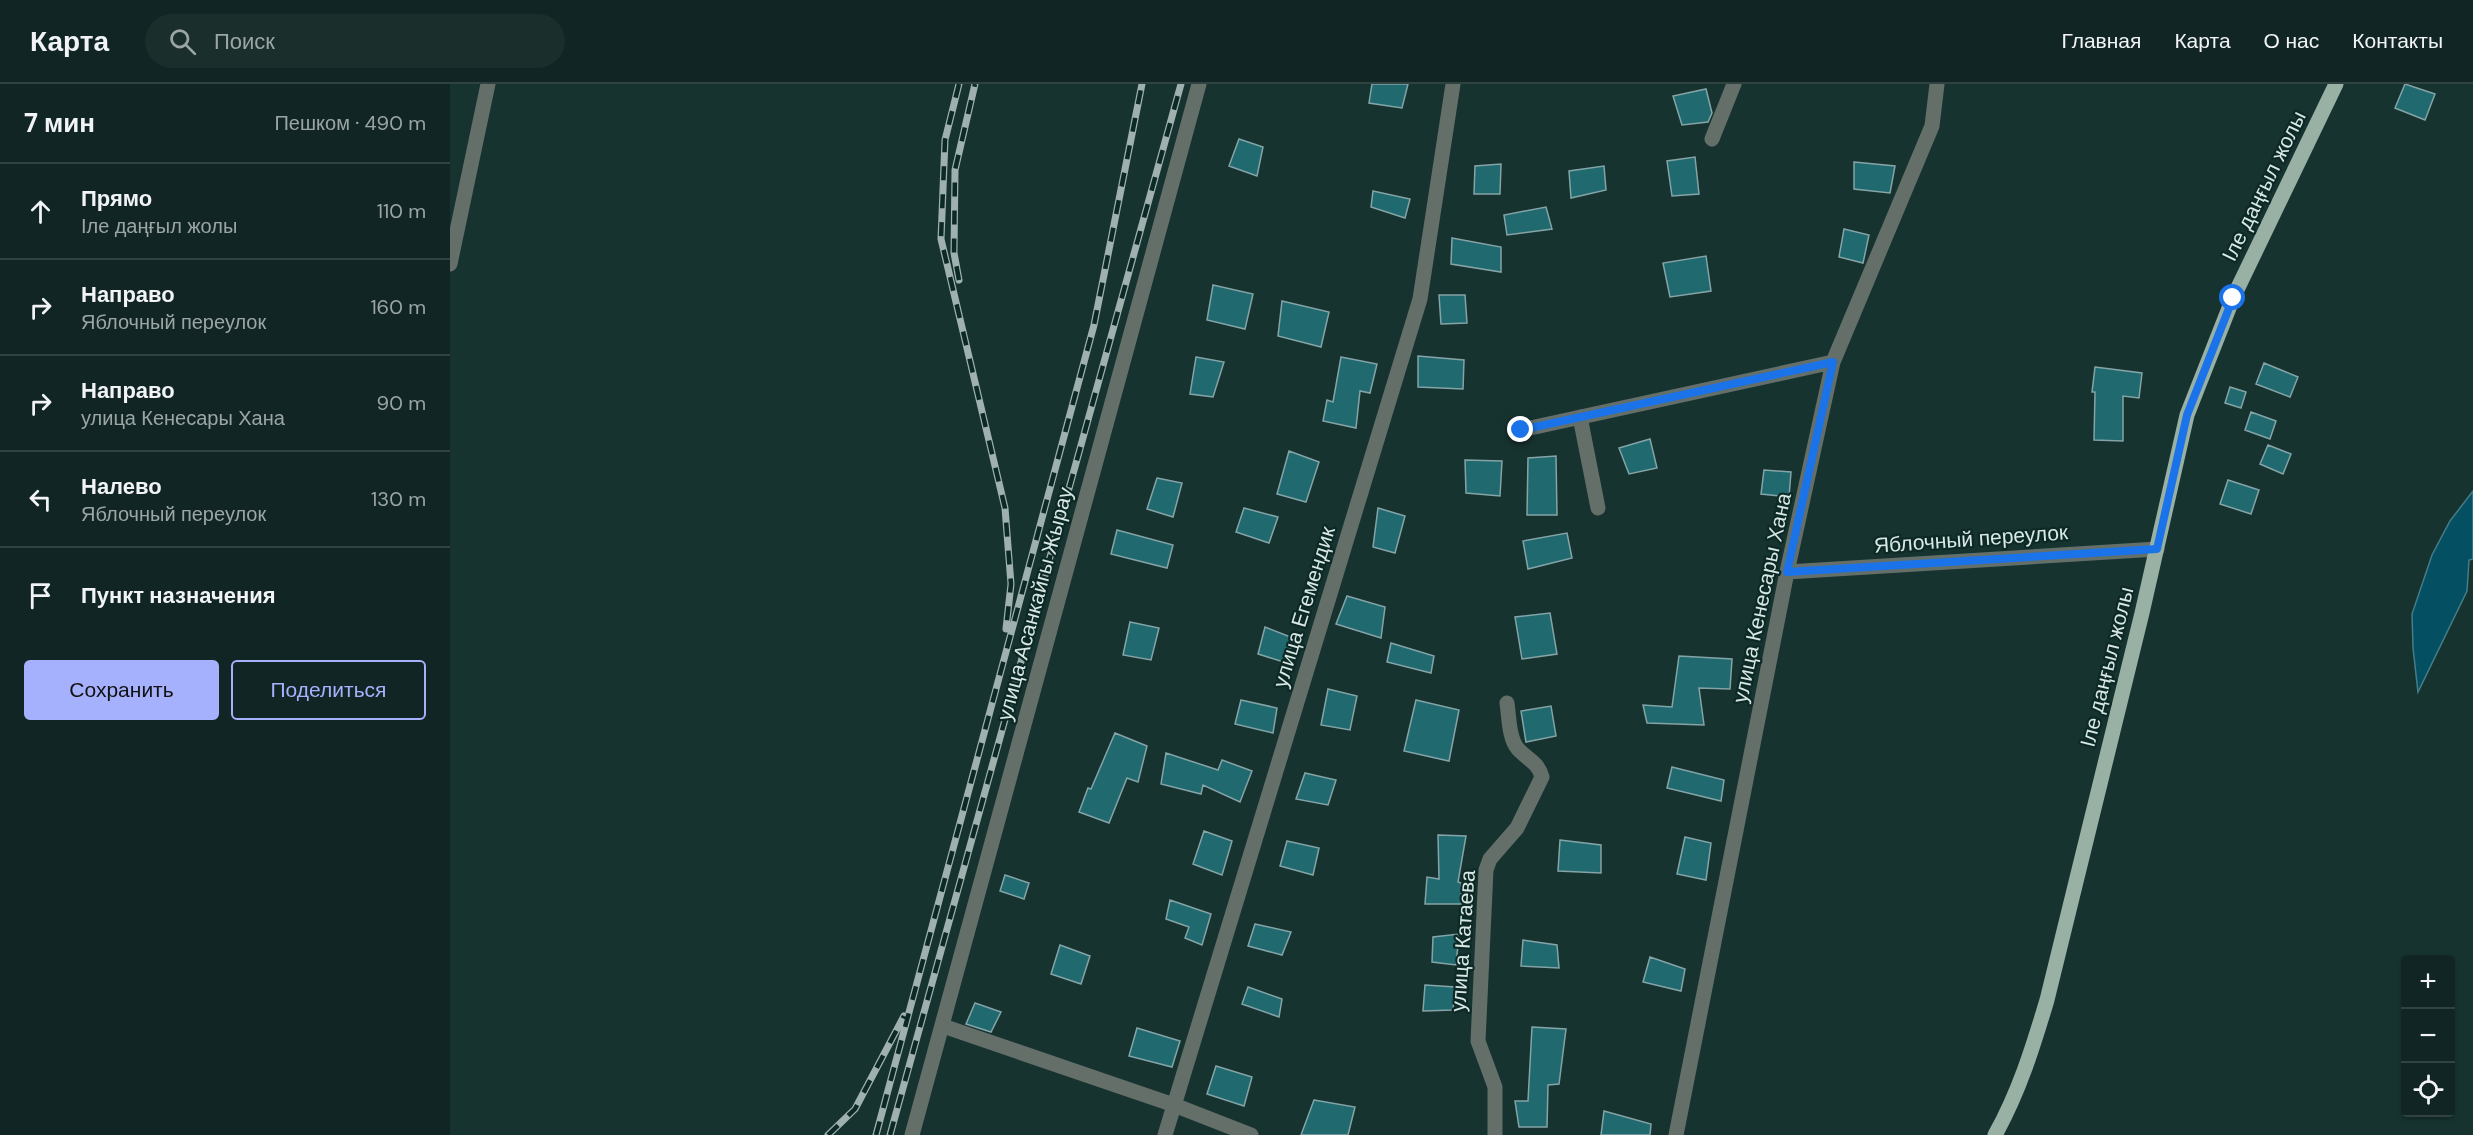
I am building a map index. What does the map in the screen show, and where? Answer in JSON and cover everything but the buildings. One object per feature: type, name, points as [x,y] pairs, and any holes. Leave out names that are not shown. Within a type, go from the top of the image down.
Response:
[{"type":"main road","name":"Іле даңғыл жолы","points":[[1995,1135],[2029,1061],[2047,1000],[2157,549],[2187,415],[2233,298],[2336,84]]},
{"type":"street","points":[[450,264],[488,84]]},
{"type":"street","name":"улица Асанкайгы Жырау","points":[[912,1135],[1199,84]]},
{"type":"street","name":"улица Егемендик","points":[[1165,1135],[1420,299],[1453,84]]},
{"type":"street","points":[[1712,140],[1734,84]]},
{"type":"street","name":"улица Кенесары Хана","points":[[1676,1135],[1787,572],[1833,362],[1932,126],[1937,84]]},
{"type":"street","points":[[1521,430],[1833,362]]},
{"type":"street","points":[[1580,417],[1598,508]]},
{"type":"street","name":"Яблочный переулок","points":[[1787,572],[2157,549]]},
{"type":"street","name":"улица Катаева","points":[[1495,1135],[1495,1087],[1478,1041],[1486,870],[1490,859],[1516,828],[1537,791],[1542,777],[1539,767],[1517,748],[1512,737],[1507,703]]},
{"type":"street","points":[[943,1026],[1174,1105],[1251,1135]]},
{"type":"water","points":[[2473,491],[2473,559],[2469,560],[2467,591],[2418,692],[2412,614],[2432,555],[2450,521]]},
{"type":"railway","points":[[959,84],[945,140],[941,239],[1005,508],[1011,584],[1006,629]]},
{"type":"railway","points":[[959,280],[954,253],[955,170],[975,84]]},
{"type":"railway","points":[[876,1135],[1094,325],[1142,84]]},
{"type":"railway","points":[[890,1135],[1181,84]]},
{"type":"railway","points":[[828,1135],[855,1109],[904,1016]]},
{"type":"route","points":[[1521,430],[1833,362],[1787,572],[2157,549],[2187,415],[2233,298]]}]
